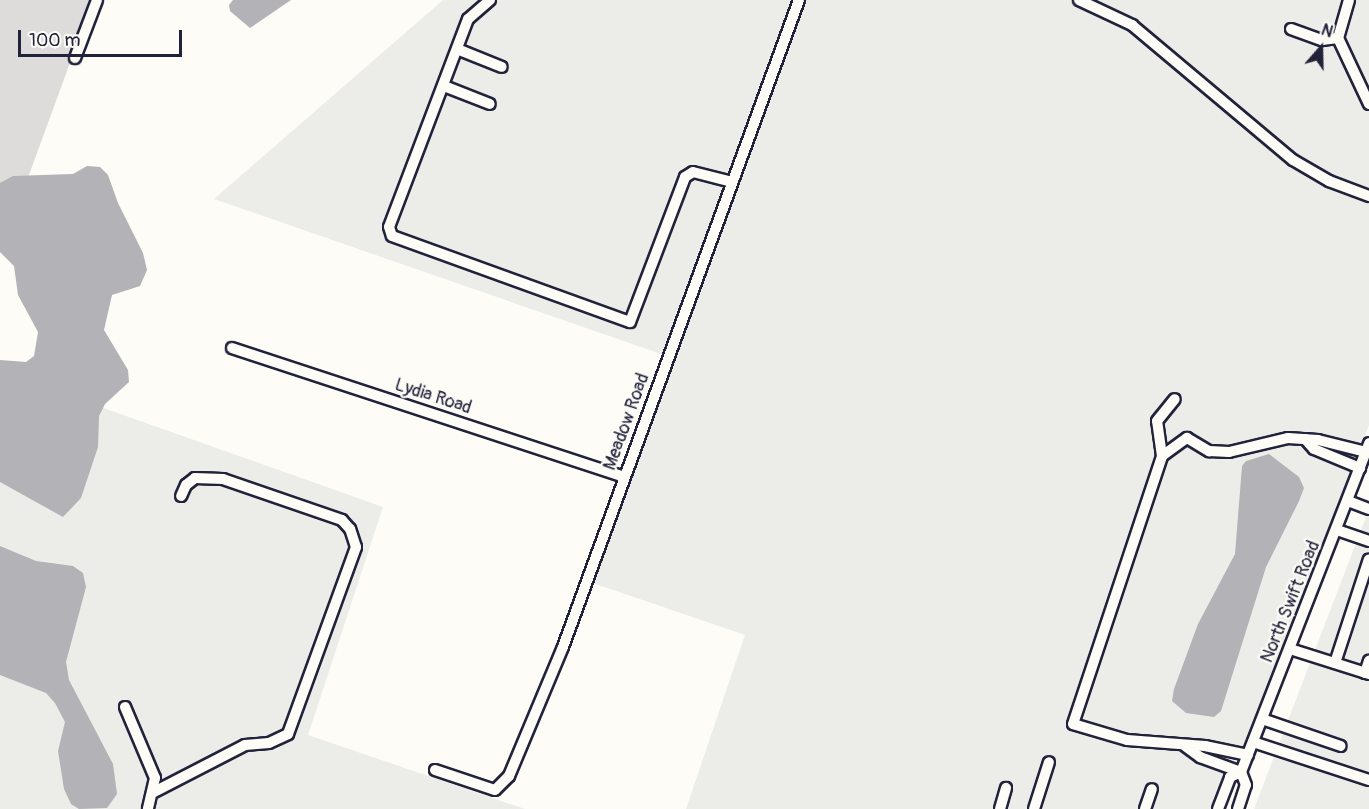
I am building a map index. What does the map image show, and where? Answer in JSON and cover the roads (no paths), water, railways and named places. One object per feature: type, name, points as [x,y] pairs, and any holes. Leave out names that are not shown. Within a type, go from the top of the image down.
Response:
[{"type":"street","points":[[75,58],[97,0]]},
{"type":"street","points":[[490,0],[468,19],[389,227],[392,236],[630,322],[685,177],[693,172],[732,182]]},
{"type":"street","name":"Meadow Road","points":[[435,770],[495,790],[509,776],[563,647],[799,0]]},
{"type":"street","points":[[1079,0],[1132,25],[1293,160],[1329,181],[1369,196]]},
{"type":"street","points":[[1349,0],[1338,38],[1369,104]]},
{"type":"street","points":[[1291,29],[1322,40],[1338,38]]},
{"type":"street","points":[[457,50],[502,67]]},
{"type":"street","points":[[444,86],[490,104]]},
{"type":"street","name":"Lydia Road","points":[[232,348],[624,477]]},
{"type":"street","points":[[1174,399],[1157,421],[1162,456],[1073,724],[1127,740],[1205,746],[1248,755]]},
{"type":"street","points":[[1162,456],[1187,438],[1209,451],[1229,452],[1288,438],[1367,447]]},
{"type":"street","points":[[1305,439],[1314,449],[1360,468]]},
{"type":"street","name":"North Swift Road","points":[[1218,809],[1230,777],[1241,772],[1248,755],[1337,530],[1367,447]]},
{"type":"street","points":[[154,792],[245,745],[269,743],[288,734],[356,547],[350,529],[342,520],[223,479],[195,478],[186,485],[181,496]]},
{"type":"street","points":[[1348,501],[1369,509]]},
{"type":"street","points":[[1337,530],[1369,541]]},
{"type":"street","points":[[1335,663],[1369,559]]},
{"type":"street","points":[[1290,649],[1367,673],[1369,661]]},
{"type":"street","points":[[125,707],[156,778],[148,809]]},
{"type":"street","points":[[1262,719],[1341,746]]},
{"type":"street","points":[[1253,742],[1369,780]]},
{"type":"street","points":[[1185,746],[1200,756],[1241,772]]},
{"type":"street","points":[[1034,809],[1049,762]]},
{"type":"street","name":"North Swift Road","points":[[1238,809],[1246,785],[1241,772]]},
{"type":"street","points":[[1000,809],[1006,788]]},
{"type":"street","points":[[1145,809],[1152,789]]}]
